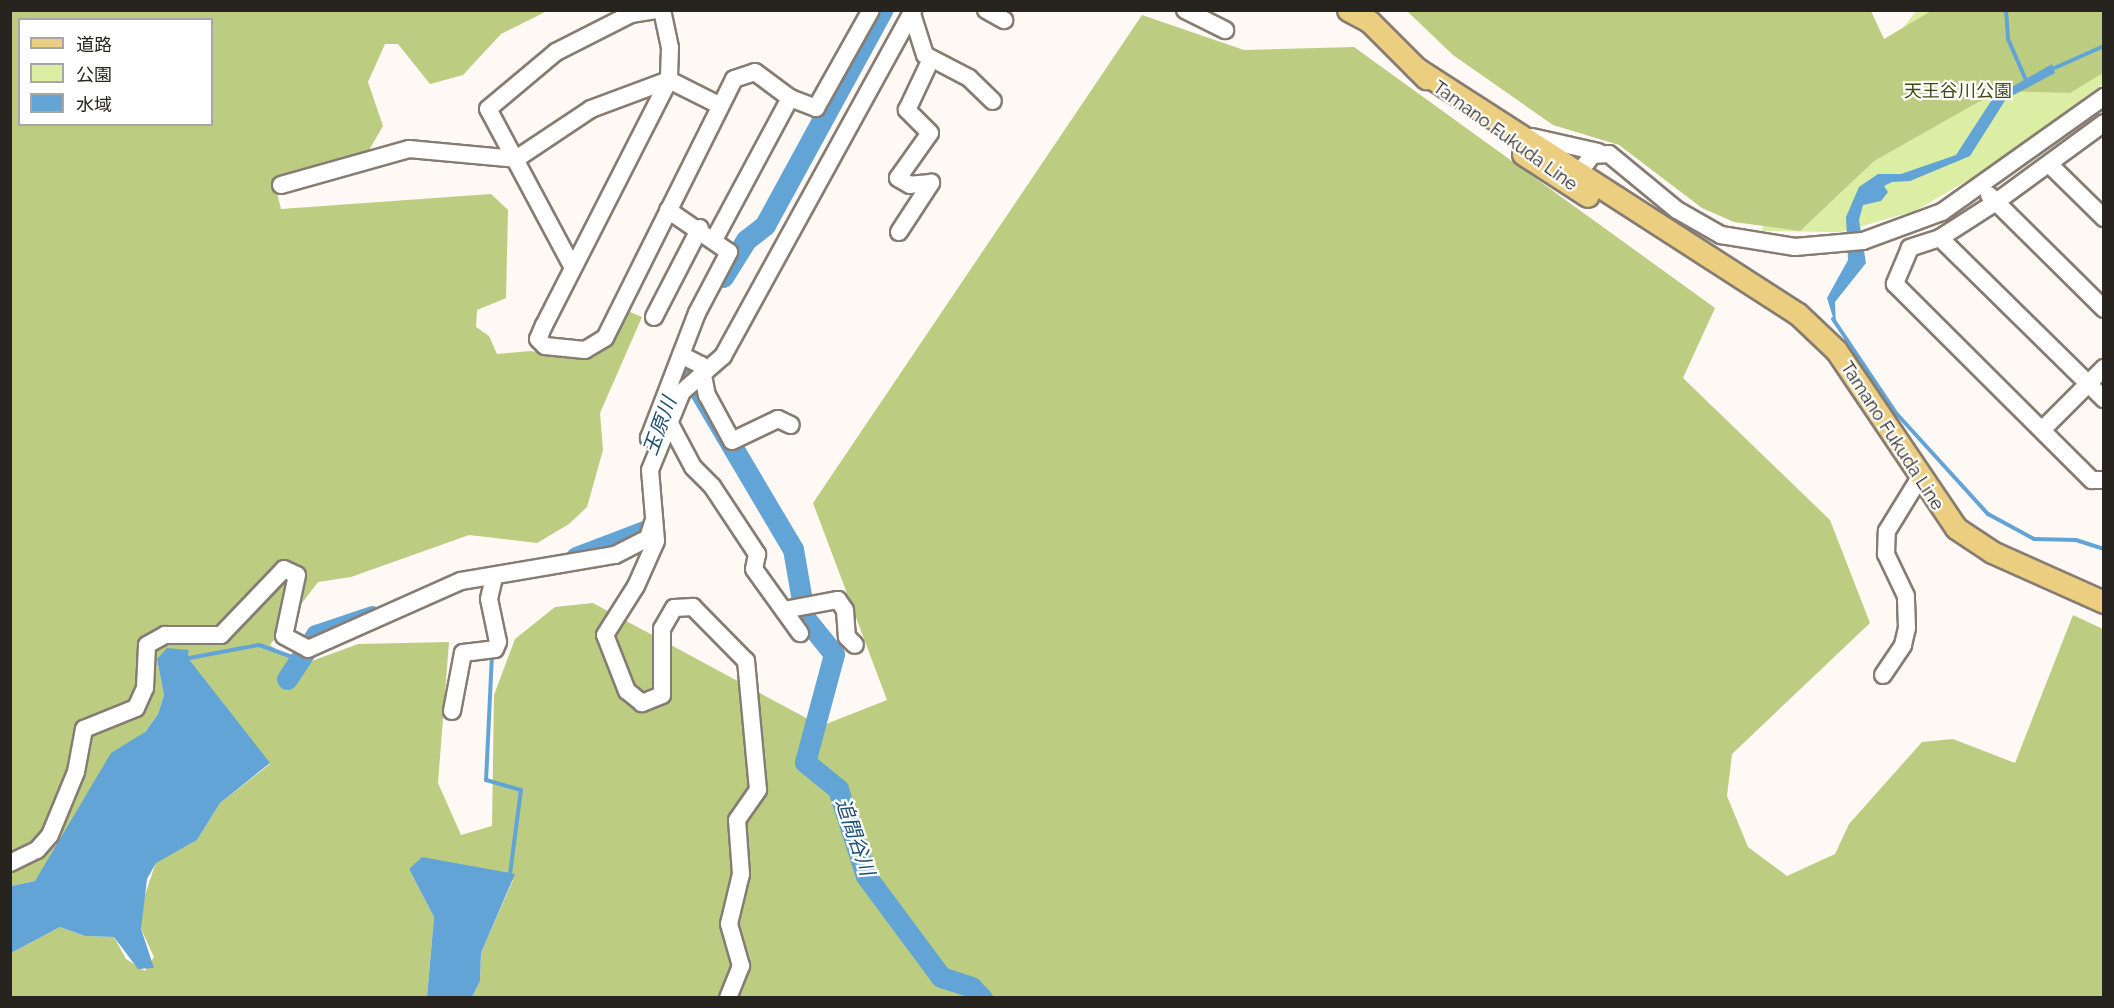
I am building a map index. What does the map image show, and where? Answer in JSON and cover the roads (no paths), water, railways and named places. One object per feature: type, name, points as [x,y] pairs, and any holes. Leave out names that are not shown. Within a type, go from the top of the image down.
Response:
[{"type":"main road","name":"Tamano Fukuda Line","points":[[1348,10],[1369,21],[1437,90],[1574,179],[1798,314],[1836,350],[1942,513],[1974,542],[2103,602]]},
{"type":"main road","name":"Tamano Fukuda Line","points":[[1416,68],[1574,179]]},
{"type":"street","points":[[572,266],[488,109],[556,52],[631,14],[656,10]]},
{"type":"street","points":[[662,10],[670,48],[669,80],[572,266],[538,339],[545,346],[585,350],[606,338],[719,105],[734,79],[755,72],[790,98],[810,109],[821,103],[871,10]]},
{"type":"street","points":[[986,10],[1004,20]]},
{"type":"street","points":[[1185,10],[1226,30]]},
{"type":"street","points":[[912,12],[921,48],[931,58],[969,78],[993,100]]},
{"type":"street","points":[[666,413],[696,376],[723,356],[912,12]]},
{"type":"street","points":[[899,232],[931,183],[910,185],[898,178],[930,133],[907,110],[931,58]]},
{"type":"street","points":[[281,185],[408,149],[516,159],[591,109],[669,80],[719,105]]},
{"type":"street","points":[[1480,112],[1545,144],[1598,152],[1621,161],[1677,210],[1721,235],[1795,247],[1855,242],[1906,229],[1983,188],[2103,97]]},
{"type":"street","points":[[715,238],[790,98]]},
{"type":"street","points":[[1910,248],[1940,238],[2050,165],[2103,125]]},
{"type":"street","points":[[1574,179],[1598,152]]},
{"type":"street","points":[[2050,165],[2103,218]]},
{"type":"street","points":[[1983,188],[2103,309]]},
{"type":"street","points":[[668,210],[715,238],[729,252],[685,357],[654,440],[650,470],[656,541],[636,586],[604,635],[627,691],[642,703],[662,695],[664,618],[684,605],[698,611],[746,661],[750,680],[759,790],[737,820],[741,874],[729,924],[741,966],[728,998]]},
{"type":"street","points":[[654,317],[700,228]]},
{"type":"street","points":[[1906,229],[1910,248],[1895,284],[2092,480],[2103,480]]},
{"type":"street","points":[[1940,238],[2103,399]]},
{"type":"street","points":[[685,357],[732,441],[778,419],[791,425]]},
{"type":"street","points":[[2042,430],[2103,368]]},
{"type":"street","points":[[666,413],[693,467],[712,486],[757,554],[754,569],[797,610],[801,633]]},
{"type":"street","points":[[1883,675],[1904,645],[1907,628],[1906,596],[1886,554],[1887,531],[1919,479]]},
{"type":"street","points":[[10,863],[37,850],[51,835],[76,772],[84,729],[136,708],[145,688],[144,651],[152,640],[165,635],[221,635],[290,567],[297,583],[282,627],[287,641],[304,647],[461,581],[615,555],[648,538],[654,514]]},
{"type":"street","points":[[452,711],[463,653],[492,650],[489,599],[494,577]]},
{"type":"street","points":[[797,610],[838,600],[845,610],[847,637],[855,645]]},
{"type":"water","points":[[2052,64],[2055,73],[2006,99],[1970,156],[1910,181],[1892,182],[1884,186],[1888,192],[1881,201],[1863,205],[1859,220],[1866,263],[1835,302],[1836,327],[1827,298],[1848,260],[1846,217],[1859,187],[1878,174],[1901,174],[1956,155],[1993,98]]},
{"type":"water","points":[[167,648],[189,650],[188,658],[270,763],[220,803],[197,840],[156,863],[147,879],[141,929],[154,968],[138,969],[114,937],[85,936],[60,927],[11,953],[11,886],[35,881],[111,753],[145,732],[158,714],[164,695],[157,659]]},
{"type":"water","points":[[422,857],[515,874],[481,953],[480,981],[472,997],[427,997],[434,917],[409,869]]},
{"type":"waterway","name":"玉原川","points":[[723,277],[746,240],[765,225],[882,10]]},
{"type":"waterway","points":[[2006,10],[2008,39],[2026,80]]},
{"type":"waterway","points":[[2050,70],[2104,46]]},
{"type":"waterway","points":[[1833,319],[1896,413],[1988,514],[2034,539],[2076,540],[2104,549]]},
{"type":"waterway","name":"追間谷川","points":[[684,365],[793,549],[805,618],[834,654],[805,762],[838,789],[866,876],[941,977],[971,987],[982,998]]},
{"type":"waterway","name":"玉原川","points":[[576,557],[644,531]]},
{"type":"waterway","name":"玉原川","points":[[287,679],[316,635],[372,616]]},
{"type":"waterway","points":[[184,659],[259,645],[298,659]]},
{"type":"waterway","points":[[492,654],[486,780],[521,790],[510,874]]},
{"type":"park label","name":"天王谷川公園","points":[[1958,91]]}]
